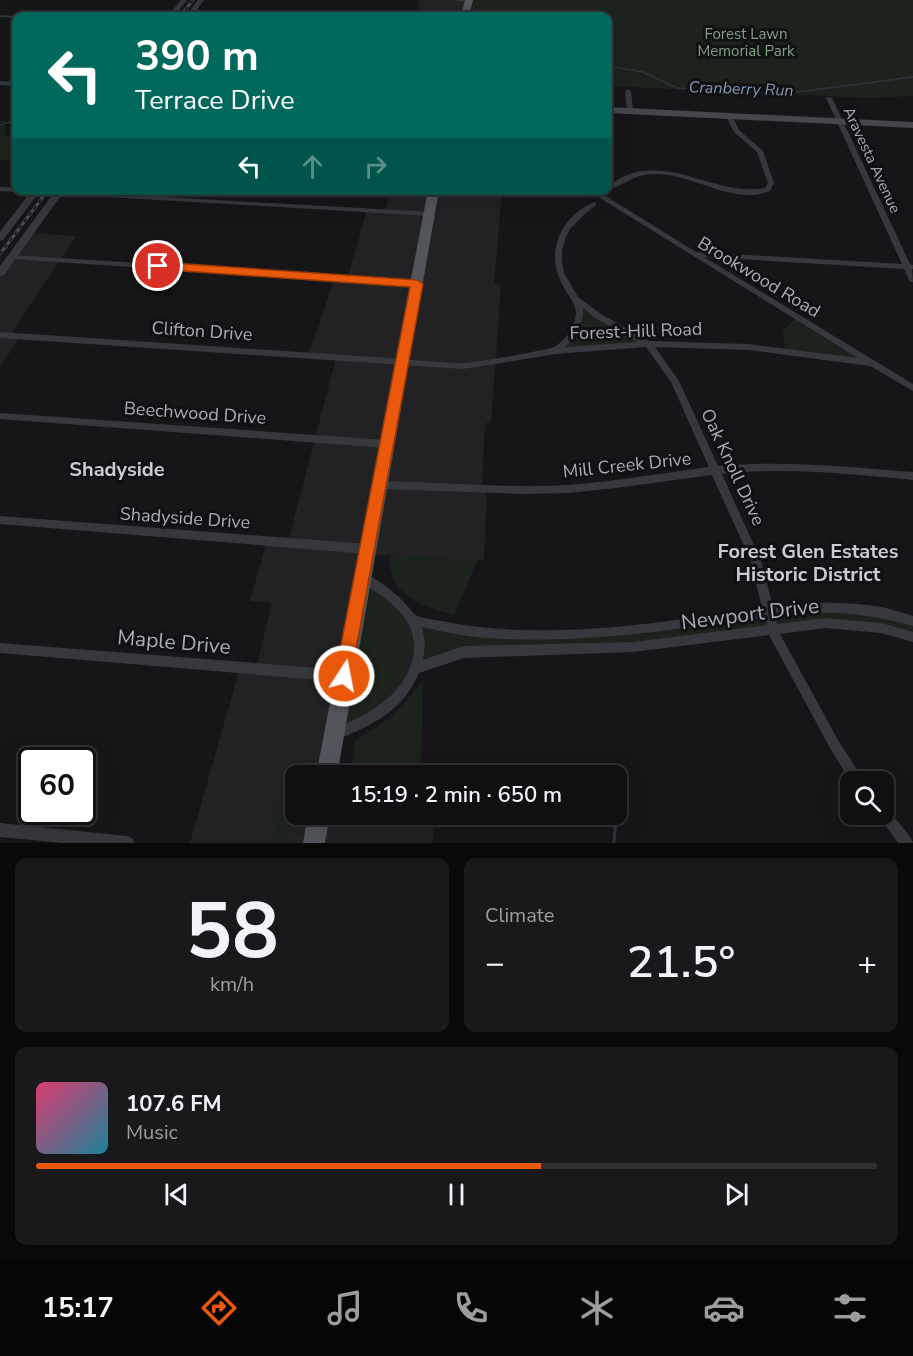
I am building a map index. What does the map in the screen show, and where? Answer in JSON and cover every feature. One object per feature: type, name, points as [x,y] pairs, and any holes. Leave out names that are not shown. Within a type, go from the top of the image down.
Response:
[{"type":"main road","points":[[612,110],[913,125]]},
{"type":"main road","points":[[328,765],[433,195]]},
{"type":"main road","points":[[314,843],[317,825]]},
{"type":"street","points":[[174,12],[184,0]]},
{"type":"street","points":[[453,0],[469,0]]},
{"type":"street","points":[[628,91],[630,111]]},
{"type":"street","name":"Aravesta Avenue","points":[[829,98],[910,266],[913,280]]},
{"type":"street","points":[[612,185],[634,175],[652,172],[690,176],[733,190],[752,192],[768,189],[771,183],[760,151],[736,131],[729,116]]},
{"type":"street","points":[[0,238],[33,195]]},
{"type":"street","points":[[0,273],[58,195]]},
{"type":"street","points":[[110,195],[430,214]]},
{"type":"street","name":"Brookwood Road","points":[[605,195],[693,254],[913,388]]},
{"type":"street","name":"Oak Knoll Drive","points":[[594,204],[570,222],[558,247],[558,263],[562,277],[578,300],[592,312],[648,344],[675,381],[714,472],[753,552],[773,629],[811,703],[852,771]]},
{"type":"street","points":[[693,254],[910,266]]},
{"type":"street","points":[[718,269],[725,256]]},
{"type":"street","points":[[12,257],[417,284]]},
{"type":"street","points":[[556,351],[578,326],[580,314],[578,300]]},
{"type":"street","name":"Clifton Drive","points":[[0,335],[403,362]]},
{"type":"street","name":"Forest-Hill Road","points":[[403,362],[471,366],[556,351],[648,344],[749,347],[872,363]]},
{"type":"street","name":"Beechwood Drive","points":[[0,416],[387,444]]},
{"type":"street","name":"Mill Creek Drive","points":[[381,485],[487,490],[566,489],[622,485],[757,467],[801,467],[913,476]]},
{"type":"street","name":"Shadyside Drive","points":[[0,520],[368,549]]},
{"type":"street","points":[[334,735],[387,708],[406,688],[416,668],[419,645],[413,620],[383,590],[363,578]]},
{"type":"street","name":"Newport Drive","points":[[413,620],[489,633],[589,632],[678,625],[819,606],[847,607],[913,621]]},
{"type":"street","name":"Newport Drive","points":[[416,668],[464,652],[591,650],[673,644],[825,623],[851,624],[913,637]]},
{"type":"street","points":[[589,632],[591,650]]},
{"type":"street","name":"Maple Drive","points":[[0,648],[344,676]]},
{"type":"street","points":[[892,825],[906,843]]},
{"type":"street","points":[[0,830],[127,843]]},
{"type":"shaded area","points":[[420,0],[469,0],[466,12],[417,12]]},
{"type":"shaded area","points":[[389,195],[502,195],[494,284],[501,285],[491,423],[485,423],[482,489],[487,490],[484,560],[367,554],[329,764],[339,765],[285,765],[285,825],[434,825],[432,843],[190,843],[240,668],[256,668],[272,603],[250,601],[267,541],[288,542],[336,358],[308,356],[335,277],[348,277],[367,210],[385,211]]},
{"type":"shaded area","points":[[30,233],[76,236],[10,335],[20,337],[0,367],[0,273]]},
{"type":"green space","name":"Forest Lawn Memorial Park","points":[[468,0],[913,0],[913,96],[869,98],[612,86],[612,12],[466,12]]},
{"type":"green space","points":[[4,120],[6,136],[12,135],[12,161],[0,160],[0,121]]},
{"type":"green space","points":[[578,300],[648,344],[556,351],[575,332]]},
{"type":"green space","points":[[797,317],[872,363],[785,351],[783,331]]},
{"type":"green space","points":[[390,555],[478,559],[454,615],[419,603],[400,589],[390,568]]},
{"type":"green space","points":[[363,578],[413,620],[455,629],[589,632],[799,607],[913,621],[913,637],[851,624],[700,640],[478,651],[416,668],[400,695],[334,735]]},
{"type":"green space","points":[[423,682],[421,765],[351,765],[355,741],[391,717]]},
{"type":"green space","points":[[285,791],[285,825],[289,825],[286,839],[274,838]]},
{"type":"waterway","name":"Cranberry Run","points":[[612,67],[643,72],[677,88],[781,94],[913,77]]},
{"type":"waterway","points":[[0,125],[12,121]]},
{"type":"waterway","points":[[614,843],[616,825]]},
{"type":"railway","points":[[183,12],[193,0]]},
{"type":"railway","points":[[0,254],[44,195]]},
{"type":"district","name":"Shadyside","points":[[117,469]]},
{"type":"district","name":"Forest Glen Estates Historic District","points":[[808,562]]},
{"type":"route","points":[[158,266],[417,284],[344,676]]}]
